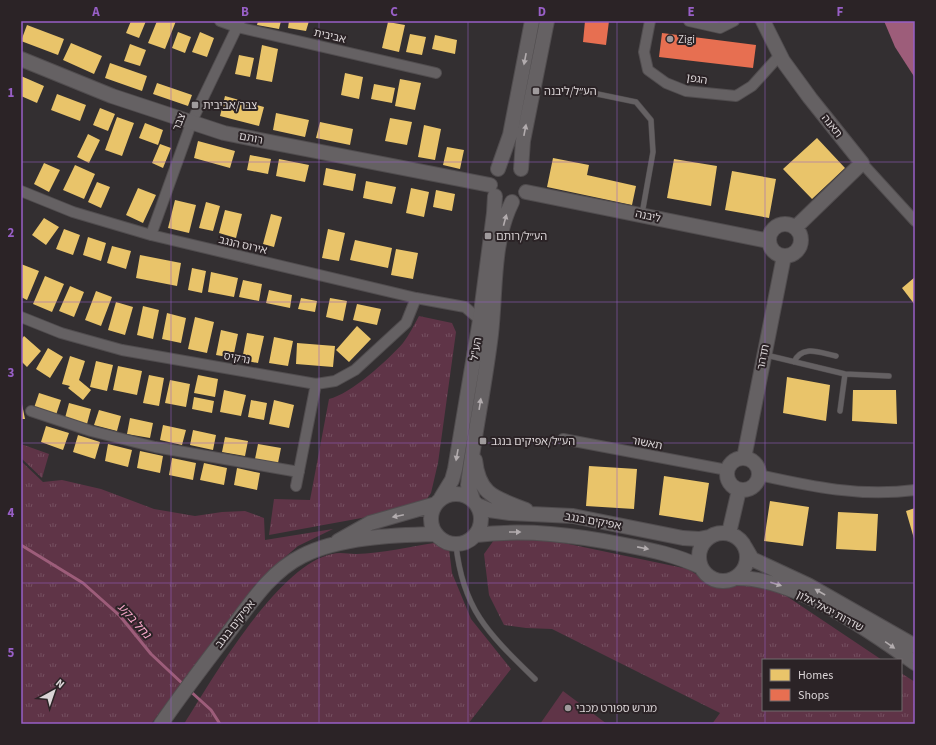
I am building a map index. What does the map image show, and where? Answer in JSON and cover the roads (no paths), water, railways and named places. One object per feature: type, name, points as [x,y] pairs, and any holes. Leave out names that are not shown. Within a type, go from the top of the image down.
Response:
[{"type":"street","name":"אביבית","points":[[220,21],[239,24],[436,73]]},
{"type":"street","points":[[532,21],[510,135],[498,169],[491,179],[492,190],[506,202],[518,201],[526,192],[528,180],[521,169],[523,141],[547,21]]},
{"type":"street","name":"הגפן","points":[[650,21],[644,52],[648,70],[666,83],[686,91],[736,96],[752,86],[780,55]]},
{"type":"street","points":[[689,21],[720,28],[734,21]]},
{"type":"street","name":"תאנה","points":[[763,21],[780,55],[810,98],[862,163],[915,221]]},
{"type":"street","name":"צבר","points":[[151,235],[192,122],[239,24]]},
{"type":"street","name":"רותם","points":[[21,59],[112,96],[224,133],[492,190]]},
{"type":"street","points":[[796,227],[862,163]]},
{"type":"street","points":[[498,169],[509,165],[521,169]]},
{"type":"street","name":"הע\"ל","points":[[439,501],[452,480],[455,469],[484,298],[494,213],[492,190]]},
{"type":"street","name":"אירוס הנגב","points":[[21,191],[73,212],[151,235],[416,298],[465,307]]},
{"type":"street","name":"ליבנה","points":[[526,192],[769,241]]},
{"type":"street","name":"הע\"ל","points":[[475,503],[468,485],[473,442],[491,335],[498,258],[505,216],[512,202]]},
{"type":"street","points":[[779,224],[789,224],[796,227],[801,236],[800,246],[794,253],[784,256],[773,250],[769,241],[771,231],[779,224]]},
{"type":"street","name":"תדהר","points":[[744,458],[763,354],[784,256]]},
{"type":"street","name":"נרקיס","points":[[21,317],[61,333],[122,350],[316,384],[335,382],[355,370],[406,323],[416,298]]},
{"type":"street","points":[[480,320],[465,307],[484,298]]},
{"type":"street","points":[[296,486],[316,384]]},
{"type":"street","points":[[31,411],[91,431],[155,447],[249,462],[299,472]]},
{"type":"street","name":"תאשור","points":[[563,439],[727,470]]},
{"type":"street","points":[[473,442],[478,478],[488,492],[495,497],[533,513]]},
{"type":"street","points":[[744,458],[755,463],[759,475],[757,482],[752,488],[740,490],[729,482],[727,470],[732,462],[744,458]]},
{"type":"street","points":[[759,475],[815,488],[854,493],[890,493],[915,490]]},
{"type":"street","points":[[729,533],[740,490]]},
{"type":"street","points":[[457,494],[465,496],[475,503],[482,521],[476,535],[470,540],[456,544],[441,540],[436,534],[431,519],[439,501],[449,495],[457,494]]},
{"type":"street","name":"אפיקים בנגב","points":[[161,724],[194,677],[277,573],[302,556],[329,546],[370,524],[439,501]]},
{"type":"street","name":"אפיקים בנגב","points":[[475,503],[489,510],[573,516],[683,538],[699,539],[709,537]]},
{"type":"street","name":"אפיקים בנגב","points":[[476,535],[510,532],[580,536],[666,553],[701,567]]},
{"type":"street","points":[[729,533],[739,538],[745,547],[748,560],[746,567],[737,578],[724,582],[716,581],[704,573],[701,567],[700,551],[703,543],[709,537],[716,534],[729,533]]},
{"type":"street","name":"אפיקים בנגב","points":[[329,546],[382,537],[436,534]]},
{"type":"street","name":"שדרות יגאל אלון","points":[[745,547],[752,559],[808,585],[915,646]]},
{"type":"street","name":"שדרות יגאל אלון","points":[[737,578],[750,578],[772,582],[823,606],[886,643],[915,664]]},
{"type":"lane","points":[[578,90],[636,102],[651,120],[653,152],[642,215]]},
{"type":"lane","points":[[794,362],[798,354],[805,350],[836,356]]},
{"type":"lane","points":[[763,354],[845,374],[889,376]]},
{"type":"lane","points":[[840,411],[845,374]]},
{"type":"lane","points":[[456,544],[458,570],[465,593],[472,608],[500,644],[535,679]]},
{"type":"waterway","name":"נחל בקע","points":[[21,545],[83,583],[120,616],[151,654],[184,685]]},
{"type":"waterway","name":"נחל בקע","points":[[189,690],[211,710],[220,724]]},
{"type":"place","name":"Zigi","points":[[670,39]]},
{"type":"place","name":"הע״ל/ליבנה","points":[[536,91]]},
{"type":"place","name":"צבר/אביבית","points":[[195,105]]},
{"type":"place","name":"הע״ל/רותם","points":[[488,236]]},
{"type":"place","name":"הע״ל/אפיקים בנגב","points":[[483,441]]},
{"type":"place","name":"מגרש ספורט מכבי","points":[[568,708]]}]
